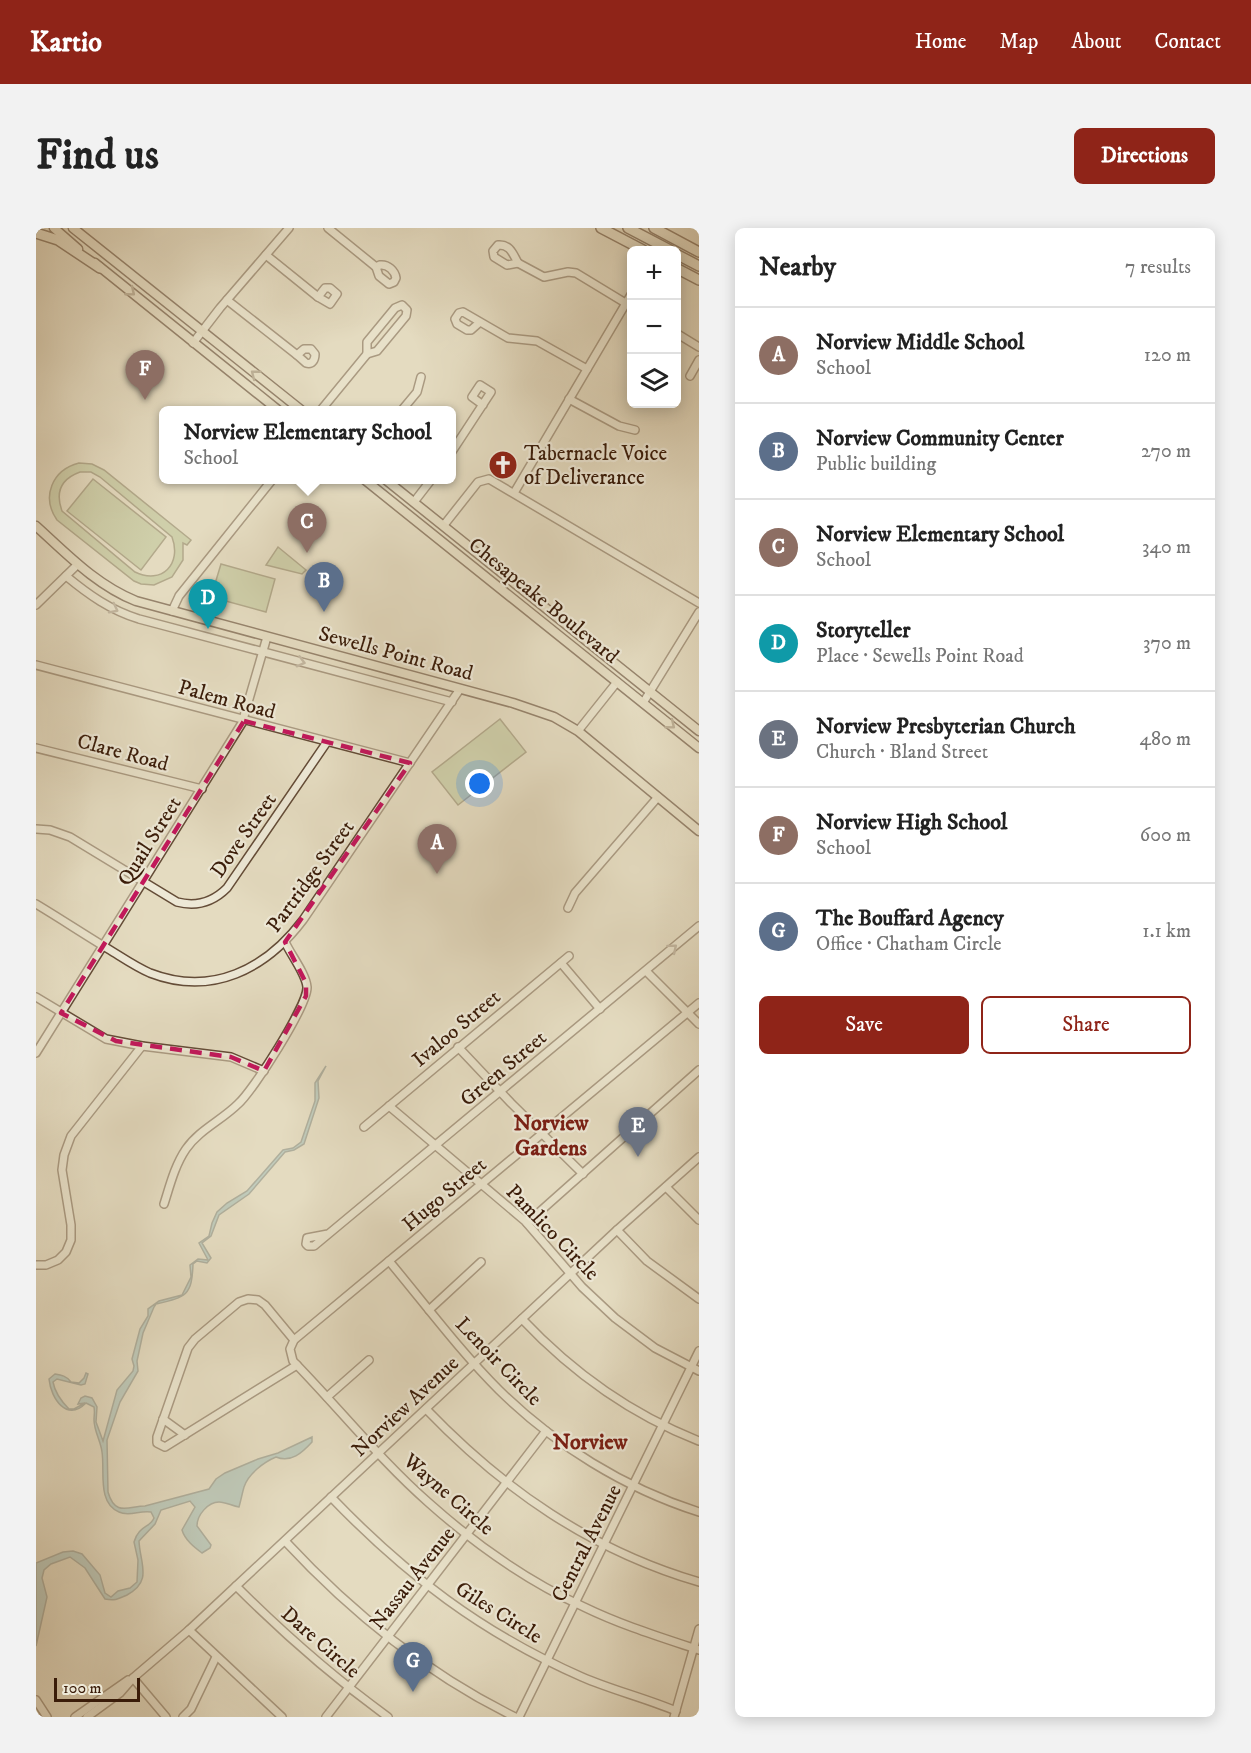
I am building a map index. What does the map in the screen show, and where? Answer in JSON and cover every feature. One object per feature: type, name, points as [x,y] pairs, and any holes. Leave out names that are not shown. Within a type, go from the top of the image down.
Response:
[{"type":"highway","points":[[601,228],[635,246]]},
{"type":"highway","points":[[628,228],[662,246]]},
{"type":"highway","points":[[654,228],[699,252]]},
{"type":"highway","points":[[36,233],[58,240],[100,267]]},
{"type":"highway","points":[[681,257],[699,266]]},
{"type":"highway","points":[[681,271],[699,280]]},
{"type":"main road","points":[[54,228],[272,406]]},
{"type":"main road","points":[[73,228],[295,406]]},
{"type":"main road","name":"Chesapeake Boulevard","points":[[370,484],[699,748]]},
{"type":"main road","name":"Chesapeake Boulevard","points":[[391,484],[699,731]]},
{"type":"main road","name":"Sewells Point Road","points":[[36,526],[100,583],[120,595],[460,688],[554,717],[578,731],[699,831]]},
{"type":"street","points":[[193,343],[289,228]]},
{"type":"street","points":[[328,228],[376,267]]},
{"type":"street","points":[[266,255],[318,297]]},
{"type":"street","points":[[518,263],[544,277],[568,272],[576,273],[627,304]]},
{"type":"street","points":[[227,300],[297,355]]},
{"type":"street","points":[[325,406],[367,354],[376,351],[406,316],[406,307],[402,305],[395,308],[367,342],[367,354]]},
{"type":"street","points":[[514,493],[587,369],[627,307]]},
{"type":"street","points":[[480,322],[508,338],[537,341],[587,369]]},
{"type":"street","points":[[681,336],[699,347]]},
{"type":"street","points":[[690,376],[699,360]]},
{"type":"street","points":[[406,406],[417,392],[421,376]]},
{"type":"street","points":[[570,399],[619,426],[635,430]]},
{"type":"street","points":[[456,446],[483,405]]},
{"type":"street","points":[[444,525],[481,480],[489,479],[699,603]]},
{"type":"street","points":[[172,611],[179,596],[269,484]]},
{"type":"street","points":[[414,502],[428,484]]},
{"type":"street","points":[[36,605],[78,564]]},
{"type":"street","name":"Sewells Point Road","points":[[66,576],[98,601],[126,615],[452,702]]},
{"type":"street","points":[[643,703],[699,612]]},
{"type":"street","name":"Quail Street","points":[[36,1053],[244,721],[267,637]]},
{"type":"street","name":"Palem Road","points":[[36,666],[410,763]]},
{"type":"street","points":[[578,731],[617,682]]},
{"type":"street","name":"Partridge Street","points":[[36,904],[151,973],[178,980],[200,981],[218,979],[242,972],[265,959],[285,942],[303,920],[460,688]]},
{"type":"street","name":"Dove Street","points":[[36,829],[50,830],[70,837],[167,897],[183,903],[206,902],[222,894],[327,742]]},
{"type":"street","name":"Clare Road","points":[[36,748],[201,789]]},
{"type":"street","points":[[568,908],[575,893],[658,797]]},
{"type":"street","name":"Green Street","points":[[328,1234],[699,926]]},
{"type":"street","points":[[164,1204],[175,1169],[186,1148],[238,1105],[264,1071],[306,996],[306,983],[285,942]]},
{"type":"street","name":"Ivaloo Street","points":[[364,1127],[569,956]]},
{"type":"street","points":[[561,963],[600,1009]]},
{"type":"street","points":[[646,970],[699,1024]]},
{"type":"street","points":[[36,997],[106,1039],[231,1057],[264,1071]]},
{"type":"street","name":"Hugo Street","points":[[294,1340],[699,1004]]},
{"type":"street","points":[[36,1265],[46,1265],[58,1260],[66,1252],[71,1240],[71,1225],[62,1170],[64,1155],[71,1136],[142,1046]]},
{"type":"street","points":[[458,1047],[541,1134],[583,1174]]},
{"type":"street","points":[[527,1223],[699,1070]]},
{"type":"street","name":"Pamlico Circle","points":[[389,1106],[527,1223],[603,1309],[655,1348],[699,1371]]},
{"type":"street","name":"Norview Avenue","points":[[87,1717],[120,1693],[133,1678],[189,1630],[617,1230],[699,1157]]},
{"type":"street","points":[[666,1187],[699,1220]]},
{"type":"street","points":[[617,1230],[647,1261],[699,1299]]},
{"type":"street","name":"Lenoir Circle","points":[[389,1261],[474,1364],[499,1390],[546,1431],[583,1457],[633,1485],[699,1512]]},
{"type":"street","points":[[429,1310],[481,1262]]},
{"type":"street","points":[[253,1299],[262,1302],[294,1340],[290,1346],[290,1354],[297,1365],[165,1447],[159,1445],[156,1440],[191,1344],[239,1302],[253,1299]]},
{"type":"street","points":[[522,1319],[556,1353],[595,1385],[662,1426],[699,1441]]},
{"type":"street","name":"Central Avenue","points":[[517,1717],[699,1352]]},
{"type":"street","points":[[327,1397],[369,1360]]},
{"type":"street","name":"Wayne Circle","points":[[297,1365],[428,1502],[466,1534],[508,1564],[574,1602],[636,1629],[696,1649]]},
{"type":"street","points":[[426,1409],[476,1458],[506,1483],[557,1519],[642,1562],[699,1582]]},
{"type":"street","points":[[164,1419],[185,1435]]},
{"type":"street","name":"Nassau Avenue","points":[[326,1717],[546,1431]]},
{"type":"street","name":"Giles Circle","points":[[331,1497],[383,1548],[427,1586],[489,1629],[546,1660],[675,1714]]},
{"type":"street","points":[[285,1541],[340,1597],[388,1637],[441,1675],[517,1717]]},
{"type":"street","name":"Dare Circle","points":[[236,1586],[295,1643],[348,1688],[387,1717]]},
{"type":"street","points":[[675,1714],[696,1649],[699,1629]]},
{"type":"street","points":[[189,1630],[282,1717]]},
{"type":"street","points":[[183,1717],[191,1709],[216,1657]]},
{"type":"street","points":[[133,1678],[166,1717]]},
{"type":"street","name":"Norview Avenue","points":[[75,1717],[116,1687],[133,1678]]},
{"type":"street","points":[[36,1700],[47,1717]]},
{"type":"highlighted area","points":[[244,721],[410,763],[285,942],[306,983],[306,996],[264,1071],[231,1057],[116,1041],[61,1013]]},
{"type":"green space","points":[[79,463],[92,464],[104,470],[191,540],[187,545],[183,543],[183,560],[172,577],[154,585],[134,581],[57,520],[52,511],[50,494],[56,478]],"holes":[[[80,472],[91,472],[172,537],[174,556],[167,570],[154,576],[135,572],[62,511],[59,498],[64,482]]]},
{"type":"green space","points":[[93,479],[166,537],[141,570],[67,511]]},
{"type":"green space","points":[[278,547],[306,570],[302,574],[266,565]]},
{"type":"green space","points":[[221,564],[275,579],[266,612],[211,597]]},
{"type":"green space","points":[[500,719],[526,752],[458,805],[432,772]]},
{"type":"water","points":[[326,1066],[318,1081],[319,1098],[304,1144],[285,1152],[249,1194],[219,1215],[211,1236],[202,1243],[211,1258],[207,1263],[197,1261],[193,1264],[191,1283],[189,1289],[181,1297],[156,1304],[154,1307],[143,1333],[137,1361],[138,1371],[120,1402],[107,1440],[108,1492],[114,1505],[119,1507],[145,1506],[209,1489],[216,1479],[225,1473],[312,1437],[312,1442],[296,1456],[287,1459],[276,1457],[257,1469],[246,1482],[239,1507],[219,1502],[211,1504],[204,1510],[197,1526],[211,1545],[202,1553],[193,1546],[182,1530],[195,1507],[190,1501],[161,1510],[155,1524],[139,1541],[142,1578],[135,1590],[127,1595],[111,1600],[105,1599],[85,1568],[70,1557],[51,1564],[44,1570],[42,1578],[47,1597],[36,1646],[36,1563],[63,1552],[73,1551],[82,1554],[100,1575],[105,1593],[111,1597],[137,1582],[138,1560],[134,1542],[139,1532],[154,1518],[151,1512],[127,1514],[119,1512],[107,1502],[103,1486],[102,1452],[94,1424],[94,1407],[86,1403],[72,1410],[66,1409],[61,1406],[53,1394],[49,1379],[55,1374],[66,1377],[71,1382],[79,1383],[86,1373],[88,1374],[85,1384],[81,1385],[57,1379],[53,1382],[59,1397],[69,1409],[85,1403],[78,1404],[85,1396],[92,1398],[97,1407],[96,1422],[103,1441],[117,1390],[133,1371],[132,1359],[140,1329],[148,1316],[148,1309],[159,1301],[182,1295],[191,1277],[190,1265],[198,1259],[208,1260],[199,1243],[209,1236],[217,1212],[247,1191],[283,1150],[293,1148],[301,1142],[315,1101],[315,1083]]},
{"type":"place","name":"Norview High School","points":[[145,400]]},
{"type":"place","name":"Tabernacle Voice of Deliverance","points":[[503,465]]},
{"type":"place","name":"Norview Elementary School","points":[[307,553]]},
{"type":"place","name":"Norview Community Center","points":[[324,612]]},
{"type":"place","name":"Storyteller","points":[[208,629]]},
{"type":"place","name":"Norview Middle School","points":[[437,874]]},
{"type":"place","name":"Norview Presbyterian Church","points":[[638,1157]]},
{"type":"place","name":"The Bouffard Agency","points":[[413,1692]]},
{"type":"district","name":"Norview Gardens","points":[[551,1134]]},
{"type":"district","name":"Norview","points":[[590,1441]]}]
